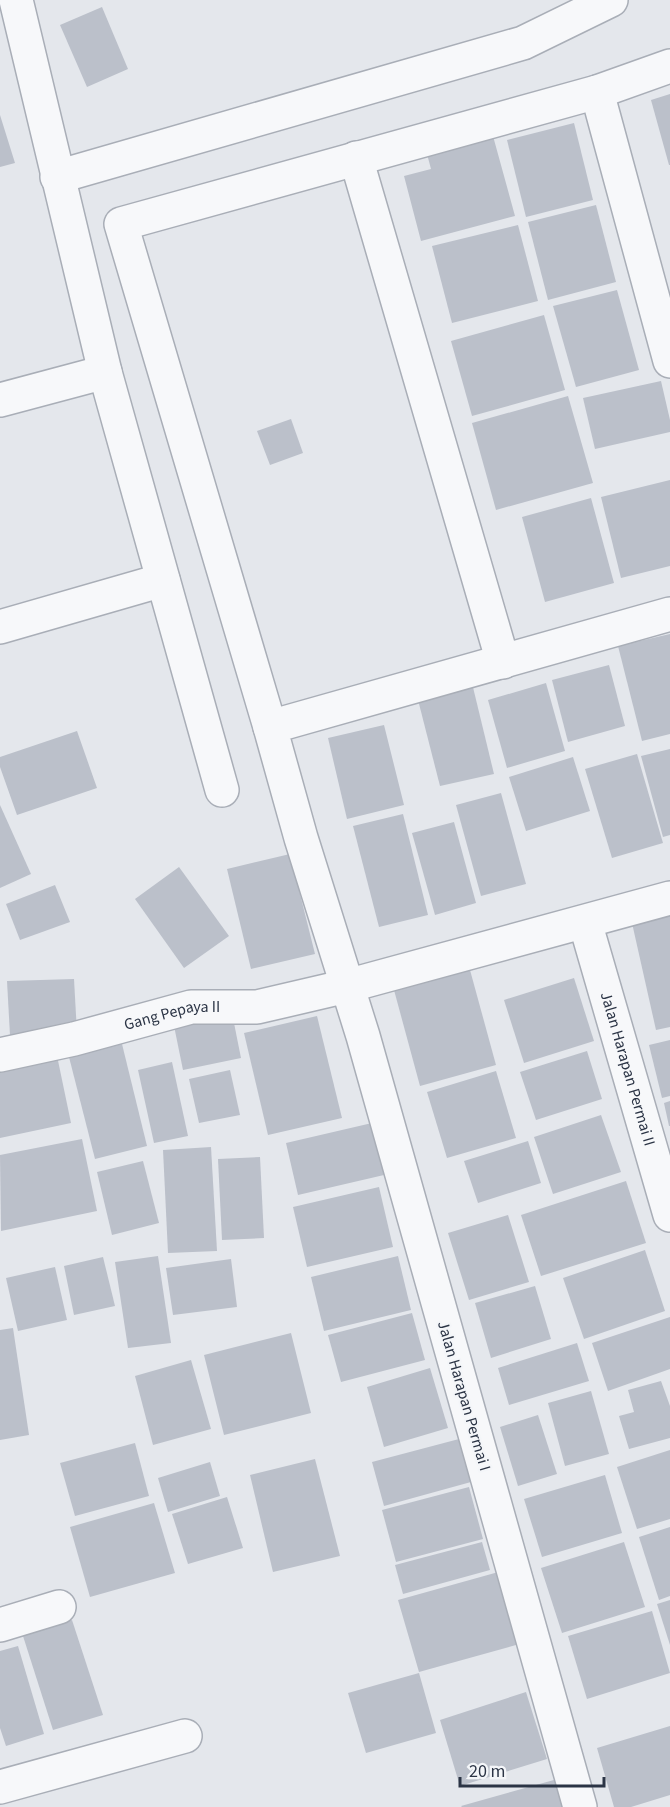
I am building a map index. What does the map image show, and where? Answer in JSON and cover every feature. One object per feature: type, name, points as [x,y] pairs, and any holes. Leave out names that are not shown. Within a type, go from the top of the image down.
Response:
[{"type":"street","points":[[16,0],[105,372],[222,790]]},
{"type":"street","points":[[57,177],[523,43],[611,0]]},
{"type":"street","points":[[503,662],[356,158],[597,92],[670,66]]},
{"type":"street","points":[[597,92],[670,361]]},
{"type":"street","name":"Jalan Harapan Permai I","points":[[356,158],[121,224],[301,838],[366,1048],[580,1807]]},
{"type":"street","points":[[0,400],[105,372]]},
{"type":"street","points":[[0,627],[163,580]]},
{"type":"street","points":[[270,727],[670,614]]},
{"type":"street","name":"Gang Pepaya II","points":[[0,1055],[75,1039],[191,1006],[257,1006],[347,986],[670,898]]},
{"type":"street","name":"Jalan Harapan Permai II","points":[[585,922],[670,1215]]},
{"type":"street","points":[[0,1625],[59,1607]]},
{"type":"street","points":[[0,1787],[185,1736]]},
{"type":"building","points":[[102,7],[128,69],[87,87],[60,25]]},
{"type":"building","points":[[670,94],[670,165],[669,165],[651,100]]},
{"type":"building","points":[[0,115],[15,163],[0,167]]},
{"type":"building","points":[[574,123],[593,200],[526,217],[507,140]]},
{"type":"building","points":[[493,136],[515,216],[421,241],[404,176],[431,169],[427,154]]},
{"type":"building","points":[[596,205],[616,282],[548,300],[528,222]]},
{"type":"building","points":[[518,225],[538,301],[452,323],[432,246]]},
{"type":"building","points":[[617,290],[639,370],[576,387],[553,306]]},
{"type":"building","points":[[544,315],[565,390],[472,416],[451,341]]},
{"type":"building","points":[[661,381],[670,420],[670,432],[595,449],[583,398]]},
{"type":"building","points":[[568,396],[593,483],[496,510],[472,423]]},
{"type":"building","points":[[291,419],[303,453],[270,465],[257,431]]},
{"type":"building","points":[[670,480],[670,566],[621,578],[601,497]]},
{"type":"building","points":[[591,498],[614,583],[545,602],[522,517]]},
{"type":"building","points":[[670,634],[670,734],[642,741],[618,646]]},
{"type":"building","points":[[609,665],[625,726],[568,742],[552,680]]},
{"type":"building","points":[[471,679],[494,774],[440,786],[416,692]]},
{"type":"building","points":[[546,683],[565,751],[507,768],[488,700]]},
{"type":"building","points":[[384,725],[404,805],[347,819],[328,738]]},
{"type":"building","points":[[77,731],[97,788],[17,815],[0,767],[0,757]]},
{"type":"building","points":[[670,749],[670,835],[663,837],[641,756]]},
{"type":"building","points":[[637,754],[663,843],[612,858],[585,769]]},
{"type":"building","points":[[573,757],[590,811],[526,831],[509,777]]},
{"type":"building","points":[[501,793],[526,884],[481,896],[456,805]]},
{"type":"building","points":[[0,805],[31,874],[0,888]]},
{"type":"building","points":[[403,814],[428,915],[379,927],[353,826]]},
{"type":"building","points":[[454,822],[476,903],[435,915],[412,833]]},
{"type":"building","points":[[290,854],[315,954],[251,969],[227,869]]},
{"type":"building","points":[[179,867],[229,936],[184,968],[135,899]]},
{"type":"building","points":[[55,885],[70,922],[20,940],[6,904]]},
{"type":"building","points":[[670,915],[670,1027],[656,1030],[632,923]]},
{"type":"building","points":[[470,970],[496,1065],[420,1086],[394,990]]},
{"type":"building","points":[[574,978],[594,1041],[524,1063],[504,1000]]},
{"type":"building","points":[[74,979],[77,1033],[10,1035],[7,981]]},
{"type":"building","points":[[231,1008],[241,1058],[183,1070],[173,1021]]},
{"type":"building","points":[[317,1016],[342,1118],[268,1135],[244,1033]]},
{"type":"building","points":[[670,1040],[670,1096],[662,1098],[649,1045]]},
{"type":"building","points":[[122,1044],[147,1146],[95,1159],[69,1057]]},
{"type":"building","points":[[56,1051],[71,1123],[0,1138],[0,1063]]},
{"type":"building","points":[[587,1051],[602,1099],[536,1120],[520,1072]]},
{"type":"building","points":[[172,1062],[188,1136],[154,1143],[138,1070]]},
{"type":"building","points":[[230,1070],[240,1115],[199,1123],[189,1079]]},
{"type":"building","points":[[496,1071],[516,1138],[447,1158],[427,1092]]},
{"type":"building","points":[[670,1101],[670,1126],[669,1126],[664,1103]]},
{"type":"building","points":[[601,1115],[621,1172],[553,1194],[534,1137]]},
{"type":"building","points":[[372,1123],[384,1175],[298,1195],[286,1143]]},
{"type":"building","points":[[82,1139],[97,1211],[1,1231],[0,1155]]},
{"type":"building","points":[[528,1141],[541,1183],[478,1203],[464,1161]]},
{"type":"building","points":[[211,1147],[217,1251],[168,1253],[163,1150]]},
{"type":"building","points":[[260,1157],[264,1238],[222,1240],[218,1159]]},
{"type":"building","points":[[143,1161],[159,1223],[112,1235],[97,1172]]},
{"type":"building","points":[[626,1181],[646,1243],[541,1276],[521,1215]]},
{"type":"building","points":[[379,1187],[393,1247],[307,1267],[293,1207]]},
{"type":"building","points":[[508,1215],[529,1282],[469,1300],[448,1233]]},
{"type":"building","points":[[645,1250],[665,1311],[584,1339],[563,1278]]},
{"type":"building","points":[[158,1256],[171,1343],[128,1348],[115,1262]]},
{"type":"building","points":[[398,1256],[411,1310],[324,1331],[311,1277]]},
{"type":"building","points":[[103,1257],[115,1306],[74,1315],[64,1266]]},
{"type":"building","points":[[231,1259],[237,1307],[173,1315],[166,1268]]},
{"type":"building","points":[[55,1267],[67,1320],[18,1331],[6,1278]]},
{"type":"building","points":[[535,1286],[551,1339],[491,1358],[475,1303]]},
{"type":"building","points":[[412,1313],[425,1360],[341,1382],[328,1335]]},
{"type":"building","points":[[670,1317],[670,1369],[608,1391],[592,1343]]},
{"type":"building","points":[[13,1328],[29,1435],[0,1440],[0,1330]]},
{"type":"building","points":[[291,1333],[311,1413],[224,1435],[204,1355]]},
{"type":"building","points":[[577,1343],[589,1381],[509,1405],[498,1368]]},
{"type":"building","points":[[191,1360],[211,1429],[153,1445],[135,1376]]},
{"type":"building","points":[[430,1368],[448,1428],[384,1447],[367,1387]]},
{"type":"building","points":[[661,1381],[670,1406],[670,1438],[629,1449],[619,1416],[634,1412],[628,1390]]},
{"type":"building","points":[[591,1391],[609,1454],[565,1466],[548,1403]]},
{"type":"building","points":[[538,1415],[557,1474],[518,1486],[500,1427]]},
{"type":"building","points":[[459,1439],[471,1482],[384,1506],[372,1462]]},
{"type":"building","points":[[135,1443],[149,1496],[75,1516],[60,1463]]},
{"type":"building","points":[[670,1450],[670,1519],[637,1529],[617,1467]]},
{"type":"building","points":[[315,1459],[340,1556],[273,1572],[250,1475]]},
{"type":"building","points":[[210,1462],[220,1496],[168,1512],[158,1478]]},
{"type":"building","points":[[605,1475],[622,1533],[542,1557],[524,1499]]},
{"type":"building","points":[[469,1487],[483,1539],[396,1562],[382,1510]]},
{"type":"building","points":[[227,1497],[243,1548],[188,1564],[172,1514]]},
{"type":"building","points":[[154,1503],[175,1573],[90,1597],[70,1527]]},
{"type":"building","points":[[670,1527],[670,1596],[659,1600],[639,1537]]},
{"type":"building","points":[[482,1542],[490,1570],[403,1594],[395,1565]]},
{"type":"building","points":[[624,1542],[645,1607],[562,1633],[541,1568]]},
{"type":"building","points":[[502,1571],[523,1643],[419,1672],[398,1600]]},
{"type":"building","points":[[670,1600],[670,1645],[657,1604]]},
{"type":"building","points":[[652,1611],[670,1673],[587,1699],[568,1636]]},
{"type":"building","points":[[72,1620],[103,1715],[53,1730],[23,1636]]},
{"type":"building","points":[[18,1646],[44,1734],[6,1746],[0,1728],[0,1651]]},
{"type":"building","points":[[419,1673],[436,1733],[366,1753],[348,1693]]},
{"type":"building","points":[[526,1692],[547,1759],[460,1786],[440,1720]]},
{"type":"building","points":[[670,1726],[670,1795],[631,1807],[614,1807],[597,1748]]},
{"type":"building","points":[[561,1778],[570,1807],[461,1806]]}]
